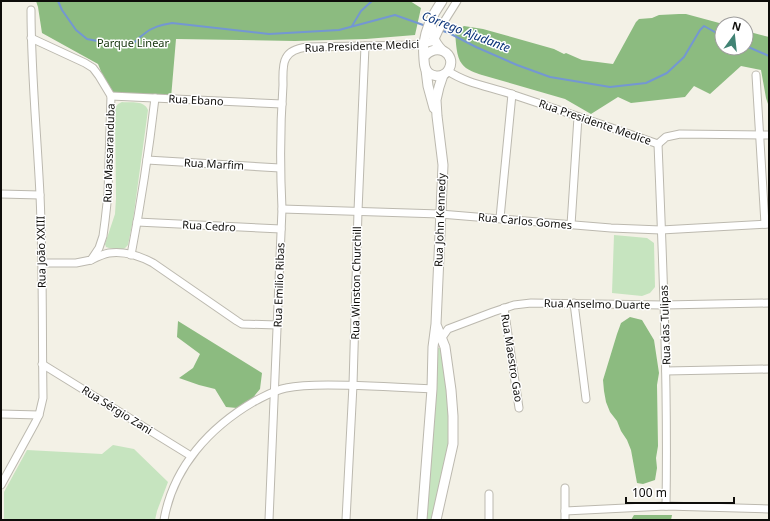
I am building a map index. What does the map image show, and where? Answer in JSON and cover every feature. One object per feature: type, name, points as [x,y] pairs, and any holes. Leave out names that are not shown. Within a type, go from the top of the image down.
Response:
[{"type":"street","points":[[442,1],[430,22],[431,36],[450,58],[450,66],[446,73],[436,76],[432,75],[426,70],[424,64],[423,44],[431,36],[457,1]]},
{"type":"street","name":"Rua João XXIII","points":[[1,485],[35,423],[43,398],[40,194],[31,38],[31,10]]},
{"type":"street","points":[[430,22],[445,18],[448,14]]},
{"type":"street","name":"Rua Massaranduba","points":[[31,38],[85,62],[93,68],[111,96],[108,194],[105,221],[99,248],[90,260]]},
{"type":"street","name":"Rua Presidente Medici","points":[[291,53],[297,48],[307,47],[423,44]]},
{"type":"street","name":"Rua Winston Churchill","points":[[346,520],[354,385],[358,211],[365,46]]},
{"type":"street","points":[[424,57],[427,53],[434,50],[442,50]]},
{"type":"street","name":"Rua Emilio Ribas","points":[[269,520],[282,209],[280,168],[282,104],[284,64],[286,58],[291,53]]},
{"type":"street","name":"Rua John Kennedy","points":[[426,70],[432,101],[437,116]]},
{"type":"street","name":"Rua Presidente Medice","points":[[446,73],[466,81],[512,94],[658,144],[666,137],[680,134],[769,135]]},
{"type":"street","name":"Rua John Kennedy","points":[[436,520],[453,444],[451,390],[445,347],[438,339],[436,324],[442,165],[436,100],[439,87],[446,73]]},
{"type":"street","points":[[756,75],[767,224]]},
{"type":"street","points":[[500,218],[512,94]]},
{"type":"street","name":"Rua Ebano","points":[[111,96],[282,104]]},
{"type":"street","points":[[131,255],[138,222],[155,98]]},
{"type":"street","points":[[571,225],[578,117]]},
{"type":"street","name":"Rua das Tulipas","points":[[658,144],[666,371],[666,506]]},
{"type":"street","name":"Rua Marfim","points":[[147,160],[280,168]]},
{"type":"street","points":[[1,194],[40,194]]},
{"type":"street","name":"Rua Carlos Gomes","points":[[282,209],[440,214],[611,228],[661,230],[767,224]]},
{"type":"street","name":"Rua Cedro","points":[[138,222],[281,229]]},
{"type":"street","points":[[42,263],[76,263],[90,260],[108,253],[131,255],[153,263],[242,324],[277,325]]},
{"type":"street","name":"Rua Anselmo Duarte","points":[[438,339],[448,329],[504,308],[531,302],[664,305],[769,303]]},
{"type":"street","points":[[574,303],[586,399]]},
{"type":"street","name":"Rua Maestro Gao","points":[[504,308],[519,408]]},
{"type":"street","name":"Rua John Kennedy","points":[[422,520],[432,389],[433,347],[438,339]]},
{"type":"street","name":"Rua Sérgio Zani","points":[[42,364],[191,456]]},
{"type":"street","points":[[666,371],[769,370]]},
{"type":"street","points":[[164,520],[168,501],[174,486],[191,456],[204,440],[217,428],[248,406],[274,392],[286,388],[314,385],[354,385],[432,389]]},
{"type":"street","points":[[1,414],[39,414]]},
{"type":"street","points":[[565,488],[565,520]]},
{"type":"street","points":[[489,494],[489,520]]},
{"type":"street","points":[[565,511],[666,506],[769,509]]},
{"type":"green space","name":"Parque Linear","points":[[36,1],[410,1],[421,8],[415,35],[366,39],[295,41],[176,39],[171,98],[111,96],[98,64],[42,33]]},
{"type":"green space","points":[[686,14],[714,22],[714,56],[754,56],[754,33],[769,37],[769,107],[761,70],[741,66],[710,94],[694,86],[685,97],[631,103],[618,97],[591,114],[565,99],[471,71],[460,61],[457,49],[455,32],[464,26],[483,29],[554,49],[582,60],[613,64],[636,22],[639,19],[652,18],[659,15]]},
{"type":"green space","points":[[122,102],[141,103],[148,110],[133,220],[128,245],[121,250],[106,247],[105,244],[115,214],[115,108]]},
{"type":"green space","points":[[614,235],[647,238],[654,243],[655,287],[650,293],[642,296],[612,293]]},
{"type":"green space","points":[[630,317],[642,320],[654,340],[659,373],[657,385],[657,468],[655,480],[643,484],[637,483],[631,450],[606,402],[603,380],[621,323]]},
{"type":"green space","points":[[178,321],[262,373],[260,389],[251,400],[237,408],[226,407],[215,389],[179,378],[193,368],[200,354],[177,337]]},
{"type":"green space","points":[[437,349],[442,350],[450,418],[450,445],[433,520],[425,520]]},
{"type":"green space","points":[[113,445],[134,449],[168,482],[155,520],[4,520],[4,492],[27,450],[102,454]]},
{"type":"green space","points":[[634,515],[672,515],[671,520],[631,520]]},
{"type":"waterway","name":"Córrego Ajudante","points":[[58,1],[62,10],[76,30],[87,39],[129,47],[153,28],[172,23],[269,34],[339,30],[395,15],[426,26]]},
{"type":"waterway","points":[[352,26],[361,11],[372,1]]},
{"type":"waterway","name":"Córrego Ajudante","points":[[440,30],[517,65],[550,77],[610,87],[646,83],[667,73],[684,57],[704,26],[714,32]]},
{"type":"waterway","name":"Córrego Ajudante","points":[[754,49],[769,56]]}]
